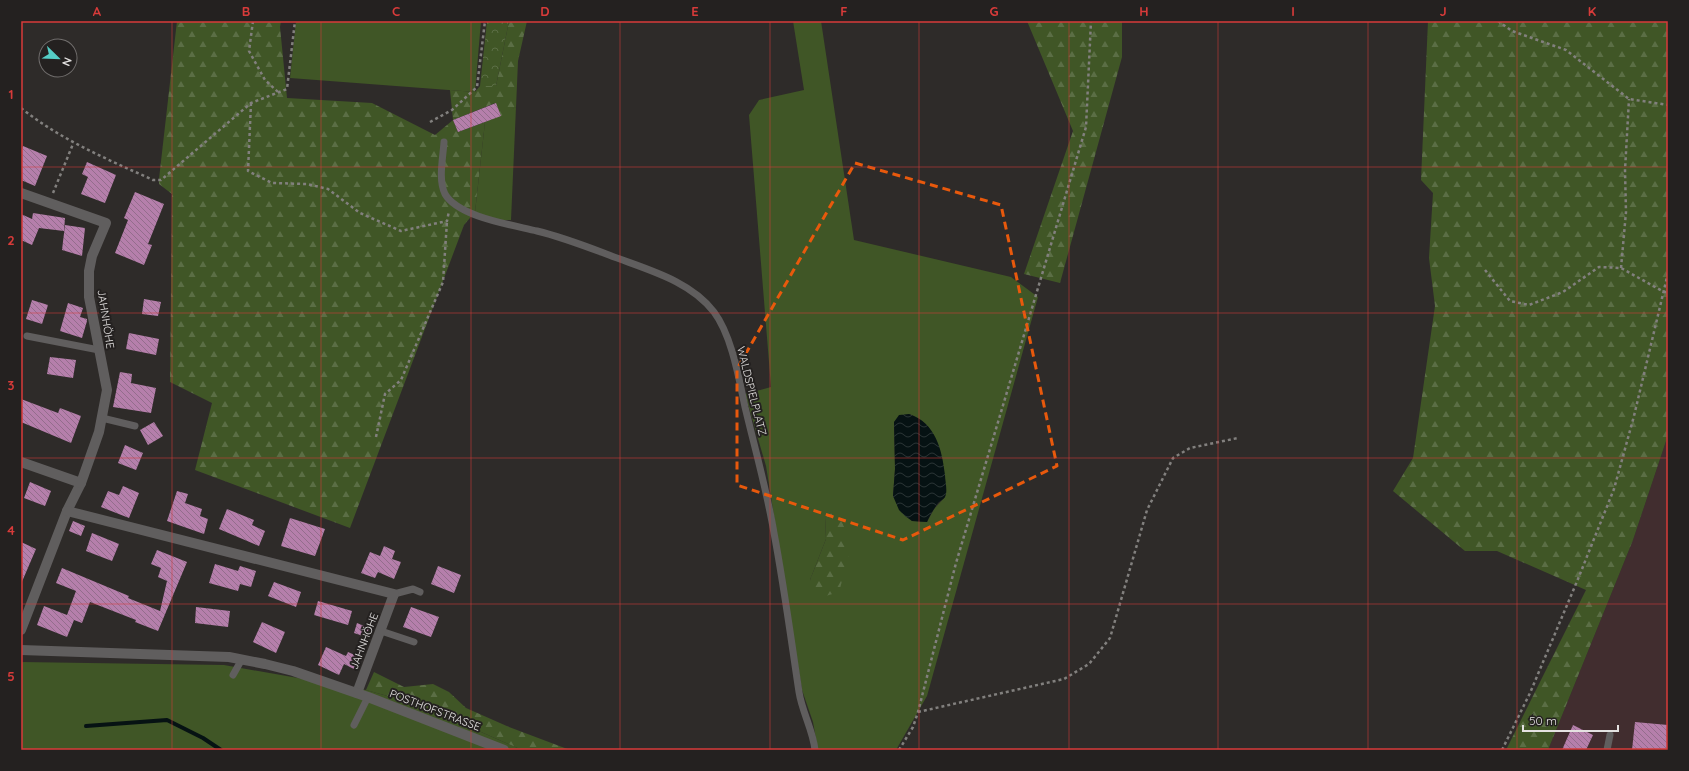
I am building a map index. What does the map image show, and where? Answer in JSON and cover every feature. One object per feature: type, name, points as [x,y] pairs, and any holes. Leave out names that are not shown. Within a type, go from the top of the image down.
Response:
[{"type":"street","name":"JAHNHÖHE","points":[[21,193],[106,223],[92,256],[89,271],[89,297],[107,390],[99,432],[21,630]]},
{"type":"street","points":[[21,462],[80,483]]},
{"type":"street","points":[[67,511],[394,594]]},
{"type":"street","name":"JAHNHÖHE","points":[[357,693],[394,594]]},
{"type":"street","points":[[21,650],[229,657],[293,671],[357,693]]},
{"type":"street","name":"POSTHOFSTRASSE","points":[[357,693],[504,750]]},
{"type":"lane","points":[[444,142],[442,184],[445,194],[451,201]]},
{"type":"lane","name":"WALDSPIELPLATZ","points":[[451,201],[467,211],[493,221],[538,231],[582,245],[650,270],[678,283],[697,297],[714,313],[733,356],[752,434],[774,532],[800,696],[813,734],[815,750]]},
{"type":"lane","points":[[27,336],[99,350]]},
{"type":"lane","points":[[102,418],[135,426]]},
{"type":"lane","points":[[394,594],[413,589],[420,592]]},
{"type":"lane","points":[[381,631],[414,642]]},
{"type":"lane","points":[[233,675],[242,659]]},
{"type":"lane","points":[[354,725],[368,697]]},
{"type":"lane","points":[[1607,750],[1610,735]]},
{"type":"path","points":[[253,21],[249,51],[265,80],[278,92]]},
{"type":"path","points":[[21,108],[39,122],[73,144],[153,180],[162,180],[251,103],[287,89],[295,21]]},
{"type":"path","points":[[430,122],[452,110],[477,87],[485,21]]},
{"type":"path","points":[[899,750],[912,727],[918,712],[956,563],[1086,127],[1091,21]]},
{"type":"path","points":[[1498,21],[1512,31],[1566,50],[1629,99],[1668,105]]},
{"type":"path","points":[[1621,268],[1626,212],[1625,170],[1629,99]]},
{"type":"path","points":[[251,103],[248,171],[272,183],[307,184],[328,189],[360,213],[401,231],[446,221]]},
{"type":"path","points":[[49,203],[73,144]]},
{"type":"path","points":[[376,438],[385,394],[401,380],[443,282],[446,221],[451,201]]},
{"type":"path","points":[[1485,270],[1510,301],[1529,305],[1563,292],[1599,267],[1621,268],[1664,292],[1668,292]]},
{"type":"path","points":[[1502,750],[1533,686],[1614,489],[1634,416],[1668,273]]},
{"type":"path","points":[[918,712],[1064,679],[1089,664],[1110,638],[1147,510],[1173,458],[1190,448],[1238,438]]},
{"type":"highlighted area","points":[[855,163],[1001,205],[1057,466],[903,540],[737,485],[737,369]]},
{"type":"shaded area","points":[[1668,435],[1668,750],[1548,750],[1633,540]]},
{"type":"green space","points":[[177,21],[281,21],[280,27],[287,98],[372,103],[435,135],[453,120],[458,132],[485,122],[475,212],[464,225],[350,528],[195,470],[212,403],[170,382],[172,194],[159,184]]},
{"type":"green space","points":[[296,21],[481,21],[475,92],[290,78]]},
{"type":"green space","points":[[487,21],[509,21],[496,86],[480,86]]},
{"type":"green space","points":[[509,21],[527,21],[518,61],[516,107],[501,116],[495,103],[453,120],[450,90],[475,92],[480,86],[496,86]]},
{"type":"green space","points":[[793,21],[821,21],[854,240],[1011,277],[1038,297],[927,696],[896,750],[818,750],[813,722],[802,690],[766,466],[745,394],[771,387],[749,115],[759,100],[804,90]],"holes":[[[909,414],[920,420],[929,428],[939,449],[945,497],[934,509],[927,522],[912,521],[893,496],[895,469],[894,422]],[[825,515],[839,592],[810,580],[826,539]]]},
{"type":"green space","points":[[1027,21],[1122,21],[1122,57],[1060,283],[1024,274],[1073,131]]},
{"type":"green space","points":[[1428,21],[1668,21],[1668,435],[1633,540],[1548,750],[1506,750],[1586,590],[1497,551],[1465,551],[1393,491],[1413,458],[1435,306],[1429,258],[1433,193],[1421,180]]},
{"type":"green space","points":[[516,107],[511,220],[497,220],[475,212],[485,122]]},
{"type":"green space","points":[[839,512],[851,548],[839,592],[819,598],[810,580],[826,539],[825,515]]},
{"type":"green space","points":[[21,662],[224,665],[366,690],[420,705],[522,750],[21,750]]},
{"type":"green space","points":[[374,672],[404,687],[433,684],[449,692],[466,708],[509,727],[570,750],[522,750],[420,705],[366,690]]},
{"type":"water","points":[[909,414],[926,424],[936,438],[944,466],[946,495],[938,503],[927,522],[912,521],[905,516],[899,510],[893,496],[895,469],[894,422],[899,415]]},
{"type":"building","points":[[496,103],[501,116],[458,132],[453,120]]},
{"type":"building","points":[[23,146],[47,156],[35,186],[21,180],[21,152]]},
{"type":"building","points":[[87,162],[116,175],[105,203],[81,194],[88,177],[82,174]]},
{"type":"building","points":[[135,192],[164,204],[148,244],[152,245],[144,265],[115,253],[128,220],[124,218]]},
{"type":"building","points":[[33,213],[65,218],[64,231],[39,228],[32,245],[21,240],[21,214],[32,219]]},
{"type":"building","points":[[65,225],[85,228],[82,256],[62,250]]},
{"type":"building","points":[[144,299],[161,302],[158,316],[142,314]]},
{"type":"building","points":[[32,300],[48,305],[42,324],[26,319]]},
{"type":"building","points":[[68,303],[83,308],[80,317],[87,319],[87,321],[82,338],[60,331]]},
{"type":"building","points":[[129,333],[159,339],[156,355],[126,349]]},
{"type":"building","points":[[50,357],[76,360],[73,378],[47,374]]},
{"type":"building","points":[[120,372],[132,374],[131,383],[156,388],[151,413],[113,407]]},
{"type":"building","points":[[21,399],[58,413],[60,408],[81,416],[71,443],[21,422]]},
{"type":"building","points":[[154,422],[163,436],[148,445],[140,430]]},
{"type":"building","points":[[125,445],[143,453],[136,470],[118,463]]},
{"type":"building","points":[[30,482],[51,491],[45,506],[24,498]]},
{"type":"building","points":[[123,486],[139,493],[129,518],[101,507],[108,491],[119,495]]},
{"type":"building","points":[[177,491],[188,494],[185,503],[202,509],[200,516],[208,519],[204,534],[167,521]]},
{"type":"building","points":[[227,509],[254,520],[252,525],[265,531],[259,546],[219,529]]},
{"type":"building","points":[[290,518],[325,529],[315,556],[281,546]]},
{"type":"building","points":[[73,521],[85,526],[81,536],[69,531]]},
{"type":"building","points":[[92,533],[119,544],[112,561],[86,551]]},
{"type":"building","points":[[21,542],[36,549],[21,584]]},
{"type":"building","points":[[384,546],[395,551],[392,559],[401,562],[394,579],[378,572],[375,578],[361,573],[370,552],[380,556]]},
{"type":"building","points":[[157,550],[187,562],[158,631],[135,622],[136,620],[90,602],[82,623],[74,620],[67,637],[37,625],[44,606],[67,615],[76,591],[56,583],[62,568],[129,596],[128,598],[160,611],[167,581],[158,577],[161,568],[151,564]]},
{"type":"building","points":[[215,564],[238,571],[240,566],[256,571],[251,587],[240,584],[238,591],[209,583]]},
{"type":"building","points":[[438,566],[461,575],[454,593],[431,584]]},
{"type":"building","points":[[274,582],[301,592],[296,607],[268,596]]},
{"type":"building","points":[[318,601],[352,611],[348,625],[314,615]]},
{"type":"building","points":[[196,607],[230,611],[228,627],[195,623]]},
{"type":"building","points":[[411,607],[439,617],[431,637],[403,627]]},
{"type":"building","points":[[262,622],[285,632],[276,653],[253,642]]},
{"type":"building","points":[[357,623],[369,628],[366,637],[354,633]]},
{"type":"building","points":[[326,647],[346,656],[348,652],[359,657],[354,669],[344,664],[339,675],[318,665]]},
{"type":"building","points":[[1635,722],[1668,725],[1668,750],[1632,750]]},
{"type":"building","points":[[1573,725],[1593,735],[1586,750],[1562,750]]},
{"type":"waterway","points":[[86,726],[167,720],[203,738],[221,750]]}]
